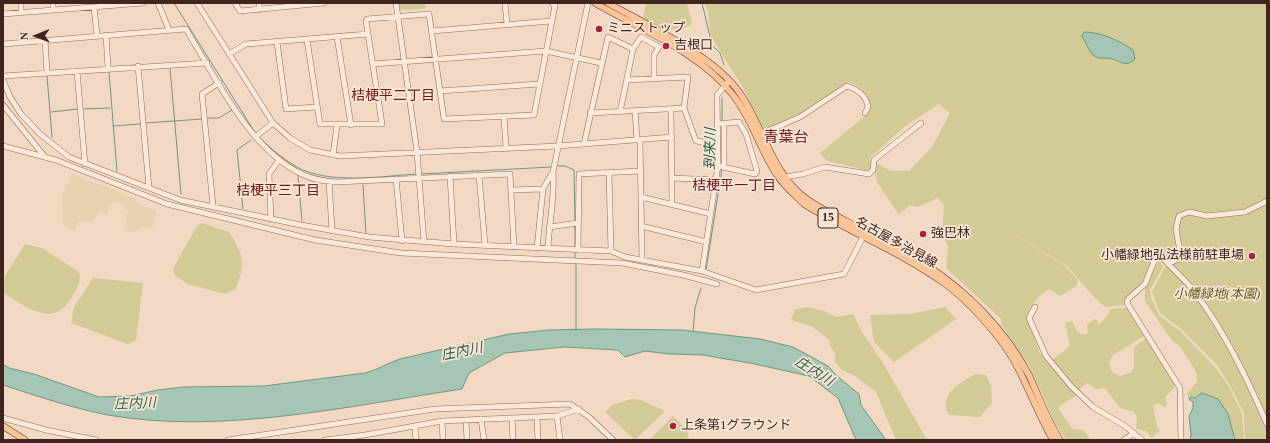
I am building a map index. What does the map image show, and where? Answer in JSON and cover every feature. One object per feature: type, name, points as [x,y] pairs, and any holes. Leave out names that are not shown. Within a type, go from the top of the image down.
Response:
[{"type":"main road","name":"名古屋多治見線","points":[[595,3],[693,58],[740,93],[785,177],[796,190],[812,202],[944,283],[977,313],[1002,342],[1017,366],[1053,440]]},
{"type":"main road","name":"名古屋多治見線","points":[[608,3],[702,57],[727,83],[741,106],[777,176],[804,204],[823,216],[924,264],[946,278],[980,309],[1017,355],[1060,440]]},
{"type":"main road","points":[[3,426],[25,440]]},
{"type":"street","points":[[21,3],[21,13]]},
{"type":"street","points":[[53,3],[53,10]]},
{"type":"street","points":[[3,14],[53,10],[83,5],[94,7],[114,4],[143,3]]},
{"type":"street","points":[[158,3],[169,30]]},
{"type":"street","points":[[197,3],[273,124],[300,145],[310,150],[333,155],[417,152],[558,146],[672,137]]},
{"type":"street","points":[[235,3],[240,11],[259,10],[289,5],[324,3]]},
{"type":"street","points":[[258,3],[259,10]]},
{"type":"street","points":[[396,3],[417,152],[424,242]]},
{"type":"street","points":[[505,3],[507,24]]},
{"type":"street","points":[[307,40],[320,124],[382,124],[367,19],[429,14],[444,120],[534,115],[555,5],[552,3]]},
{"type":"street","points":[[548,248],[549,227],[554,191],[554,169],[588,3]]},
{"type":"street","points":[[94,7],[97,35]]},
{"type":"street","points":[[432,31],[551,21]]},
{"type":"street","points":[[3,44],[97,35],[186,29],[219,83],[256,136],[279,160],[303,175],[329,181],[363,182],[480,174],[510,174],[514,247]]},
{"type":"street","points":[[230,54],[246,44],[368,34]]},
{"type":"street","points":[[106,35],[108,68]]},
{"type":"street","points":[[584,144],[608,37],[610,36],[633,49]]},
{"type":"street","points":[[337,37],[351,125]]},
{"type":"street","points":[[620,112],[633,49],[641,37],[659,47],[654,56],[654,78]]},
{"type":"street","points":[[45,40],[47,72]]},
{"type":"street","points":[[277,42],[286,109],[317,106]]},
{"type":"street","points":[[373,64],[546,52],[601,63]]},
{"type":"street","points":[[3,76],[138,66],[207,63]]},
{"type":"street","points":[[138,66],[149,188]]},
{"type":"street","points":[[77,71],[85,164]]},
{"type":"street","points":[[627,80],[688,77],[684,108],[696,141],[718,144]]},
{"type":"street","points":[[3,80],[10,97],[30,124],[54,146],[69,157],[180,200],[332,232],[402,241],[611,251],[625,257],[702,271],[756,290],[844,274],[865,235]]},
{"type":"street","points":[[213,206],[202,94],[219,83]]},
{"type":"street","points":[[702,271],[716,180],[722,167],[721,123],[717,95],[727,83]]},
{"type":"street","points":[[440,91],[539,84]]},
{"type":"street","points":[[761,134],[800,118],[847,86],[858,90],[867,99],[868,107],[864,113]]},
{"type":"street","points":[[3,105],[45,157]]},
{"type":"street","points":[[590,114],[684,108]]},
{"type":"street","points":[[671,110],[672,204]]},
{"type":"street","points":[[635,111],[640,171],[642,260]]},
{"type":"street","points":[[504,117],[506,148]]},
{"type":"street","points":[[721,123],[739,122],[746,134],[757,171],[755,174],[722,167]]},
{"type":"street","points":[[721,123],[718,144],[722,167]]},
{"type":"street","points":[[785,177],[803,174],[825,167],[869,174],[873,170],[874,160],[921,123]]},
{"type":"street","points":[[256,136],[273,124]]},
{"type":"street","points":[[333,155],[337,125]]},
{"type":"street","points":[[3,146],[56,160],[167,204],[315,240],[401,253],[622,263],[717,284]]},
{"type":"street","points":[[271,220],[269,174],[279,160]]},
{"type":"street","points":[[537,248],[543,189],[554,169]]},
{"type":"street","points":[[576,250],[579,174],[640,171]]},
{"type":"street","points":[[609,173],[611,251]]},
{"type":"street","points":[[480,174],[484,245]]},
{"type":"street","points":[[450,176],[454,244]]},
{"type":"street","points":[[672,178],[716,180]]},
{"type":"street","points":[[396,179],[402,241]]},
{"type":"street","points":[[329,181],[332,232]]},
{"type":"street","points":[[511,190],[543,189]]},
{"type":"street","points":[[641,197],[711,214]]},
{"type":"street","points":[[1168,264],[1181,257],[1176,229],[1180,216],[1189,212],[1207,216],[1245,212],[1267,201]]},
{"type":"street","points":[[549,227],[576,223]]},
{"type":"street","points":[[641,226],[707,242]]},
{"type":"street","points":[[1181,440],[1180,388],[1127,303],[1128,299],[1145,284],[1155,259],[1162,257],[1197,294],[1236,358],[1267,424]]},
{"type":"street","points":[[1035,307],[1029,318],[1046,356],[1071,386],[1094,407],[1134,433],[1142,440]]},
{"type":"street","points":[[228,440],[456,407],[570,404],[579,409],[613,440]]},
{"type":"street","points":[[325,440],[365,438],[442,421],[536,418],[557,416],[579,409]]},
{"type":"street","points":[[557,416],[560,440]]},
{"type":"street","points":[[3,418],[46,430],[96,440]]},
{"type":"street","points":[[512,418],[513,440]]},
{"type":"street","points":[[536,418],[538,440]]},
{"type":"street","points":[[481,419],[484,440]]},
{"type":"street","points":[[466,420],[467,440]]},
{"type":"street","points":[[442,421],[443,440]]},
{"type":"street","points":[[415,426],[416,440]]},
{"type":"street","points":[[1124,440],[1134,433]]},
{"type":"shaded area","points":[[72,174],[135,198],[138,204],[157,211],[153,228],[140,228],[132,233],[124,231],[128,213],[124,206],[117,202],[110,204],[107,215],[99,212],[93,223],[79,221],[75,231],[63,225],[62,195]]},
{"type":"green space","points":[[399,3],[425,3],[426,7],[424,9],[400,10]]},
{"type":"green space","points":[[646,3],[687,3],[692,24],[686,28],[674,30],[661,27],[643,19]]},
{"type":"green space","points":[[705,3],[1267,3],[1267,198],[1246,210],[1207,214],[1187,210],[1183,211],[1175,222],[1179,254],[1171,259],[1162,255],[1155,255],[1144,283],[1125,302],[1124,305],[1105,307],[1092,295],[1067,266],[1000,226],[1064,265],[1078,280],[1077,286],[1060,296],[1050,289],[1046,291],[1036,301],[1027,317],[1040,353],[1077,395],[1059,406],[1059,409],[1072,429],[1083,430],[1091,440],[1066,440],[1054,421],[1030,367],[1002,326],[1001,319],[946,268],[948,247],[942,233],[944,205],[938,198],[918,207],[910,205],[899,215],[877,182],[875,172],[827,161],[820,153],[865,116],[871,106],[866,94],[860,88],[848,82],[799,115],[763,130],[742,86],[710,35],[709,16]],"holes":[[[939,104],[950,113],[932,147],[909,171],[891,171],[869,159],[904,127]]]},
{"type":"green space","name":"小幡緑地(本園)","points":[[1267,202],[1267,440],[1245,440],[1244,413],[1229,384],[1217,365],[1181,329],[1160,313],[1152,292],[1166,265],[1184,256],[1178,231],[1180,218],[1189,214],[1244,214]]},
{"type":"green space","points":[[202,223],[229,232],[238,247],[242,260],[242,267],[239,281],[235,290],[225,294],[188,284],[174,275],[173,269],[180,256],[197,226]]},
{"type":"green space","points":[[25,244],[42,248],[79,272],[79,284],[76,290],[66,306],[58,312],[49,314],[40,313],[3,293],[5,276]]},
{"type":"green space","points":[[1159,261],[1163,267],[1150,290],[1151,298],[1159,315],[1180,331],[1215,367],[1228,385],[1242,414],[1244,440],[1235,440],[1228,414],[1195,398],[1191,397],[1189,399],[1187,393],[1197,382],[1197,375],[1179,345],[1172,341],[1145,301],[1145,288],[1155,265]]},
{"type":"green space","points":[[93,278],[143,283],[136,340],[128,344],[71,323],[74,307]]},
{"type":"green space","points":[[808,307],[824,311],[836,317],[853,314],[862,332],[883,363],[927,440],[896,440],[876,392],[855,376],[842,370],[835,362],[835,354],[829,344],[830,341],[813,327],[791,320],[795,309]]},
{"type":"green space","points":[[945,307],[956,319],[894,362],[874,342],[870,315],[911,314]]},
{"type":"green space","points":[[1126,308],[1131,310],[1146,335],[1113,355],[1109,363],[1112,372],[1120,376],[1132,372],[1134,366],[1135,346],[1148,337],[1176,383],[1174,388],[1165,397],[1167,404],[1165,408],[1158,403],[1153,406],[1157,427],[1160,430],[1152,438],[1146,431],[1136,429],[1137,417],[1134,412],[1120,408],[1105,388],[1096,389],[1087,383],[1079,390],[1052,361],[1070,345],[1065,324],[1067,322],[1072,321],[1077,331],[1084,335],[1088,333],[1087,325],[1094,319],[1097,320],[1099,325],[1108,315],[1110,309]]},
{"type":"green space","points":[[976,374],[986,375],[991,385],[992,403],[980,417],[949,415],[946,408],[948,396],[957,385]]},
{"type":"green space","points":[[631,399],[641,400],[665,411],[635,440],[605,412],[612,405]]},
{"type":"green space","name":"上条第1グラウンド","points":[[673,416],[687,430],[689,440],[649,440]]},
{"type":"water","points":[[1085,32],[1104,35],[1122,43],[1133,50],[1135,59],[1132,62],[1123,63],[1112,59],[1095,57],[1082,36]]},
{"type":"water","name":"庄内川","points":[[549,330],[682,330],[760,339],[793,347],[828,366],[836,375],[859,394],[861,405],[886,440],[856,440],[838,398],[809,376],[755,364],[703,355],[669,354],[645,351],[625,357],[618,350],[564,347],[505,353],[469,373],[462,389],[330,410],[240,420],[195,422],[151,420],[108,415],[68,405],[3,385],[3,364],[9,368],[34,374],[99,397],[130,396],[158,390],[183,387],[264,386],[365,373],[400,359],[509,334]]},
{"type":"water","points":[[1202,393],[1218,399],[1228,414],[1235,440],[1190,440],[1191,435],[1189,416],[1193,408],[1193,402],[1189,399],[1191,397],[1195,398]]},
{"type":"waterway","points":[[174,3],[254,131]]},
{"type":"waterway","points":[[702,3],[712,45],[720,53],[724,65]]},
{"type":"waterway","points":[[170,68],[181,194]]},
{"type":"waterway","points":[[109,72],[117,171]]},
{"type":"waterway","points":[[47,76],[52,137]]},
{"type":"waterway","name":"到来川","points":[[722,98],[722,121]]},
{"type":"waterway","points":[[84,109],[110,108]]},
{"type":"waterway","points":[[51,112],[78,109]]},
{"type":"waterway","points":[[208,118],[219,118],[232,110]]},
{"type":"waterway","points":[[146,123],[202,119]]},
{"type":"waterway","points":[[113,126],[140,124]]},
{"type":"waterway","points":[[243,209],[237,150],[251,140]]},
{"type":"waterway","points":[[263,141],[292,164],[303,170],[316,174],[345,178],[417,174]]},
{"type":"waterway","points":[[556,166],[565,166],[574,170],[575,222]]},
{"type":"waterway","points":[[421,174],[551,167]]},
{"type":"waterway","name":"到来川","points":[[706,270],[722,169]]},
{"type":"waterway","points":[[298,175],[302,221]]},
{"type":"waterway","points":[[363,185],[366,234]]},
{"type":"waterway","points":[[575,225],[575,248]]},
{"type":"waterway","points":[[575,251],[575,260]]},
{"type":"waterway","points":[[576,263],[576,330]]},
{"type":"waterway","name":"到来川","points":[[693,332],[695,308],[701,288]]},
{"type":"place","name":"ミニストップ","points":[[599,29]]},
{"type":"place","name":"吉根口","points":[[666,46]]},
{"type":"place","name":"強巴林","points":[[923,234]]},
{"type":"place","name":"小幡緑地弘法様前駐車場","points":[[1252,256]]},
{"type":"place","name":"上条第1グラウンド","points":[[673,426]]},
{"type":"district","name":"桔梗平二丁目","points":[[393,96]]},
{"type":"district","name":"青葉台","points":[[786,138]]},
{"type":"district","name":"桔梗平一丁目","points":[[734,186]]},
{"type":"district","name":"桔梗平三丁目","points":[[278,191]]}]
